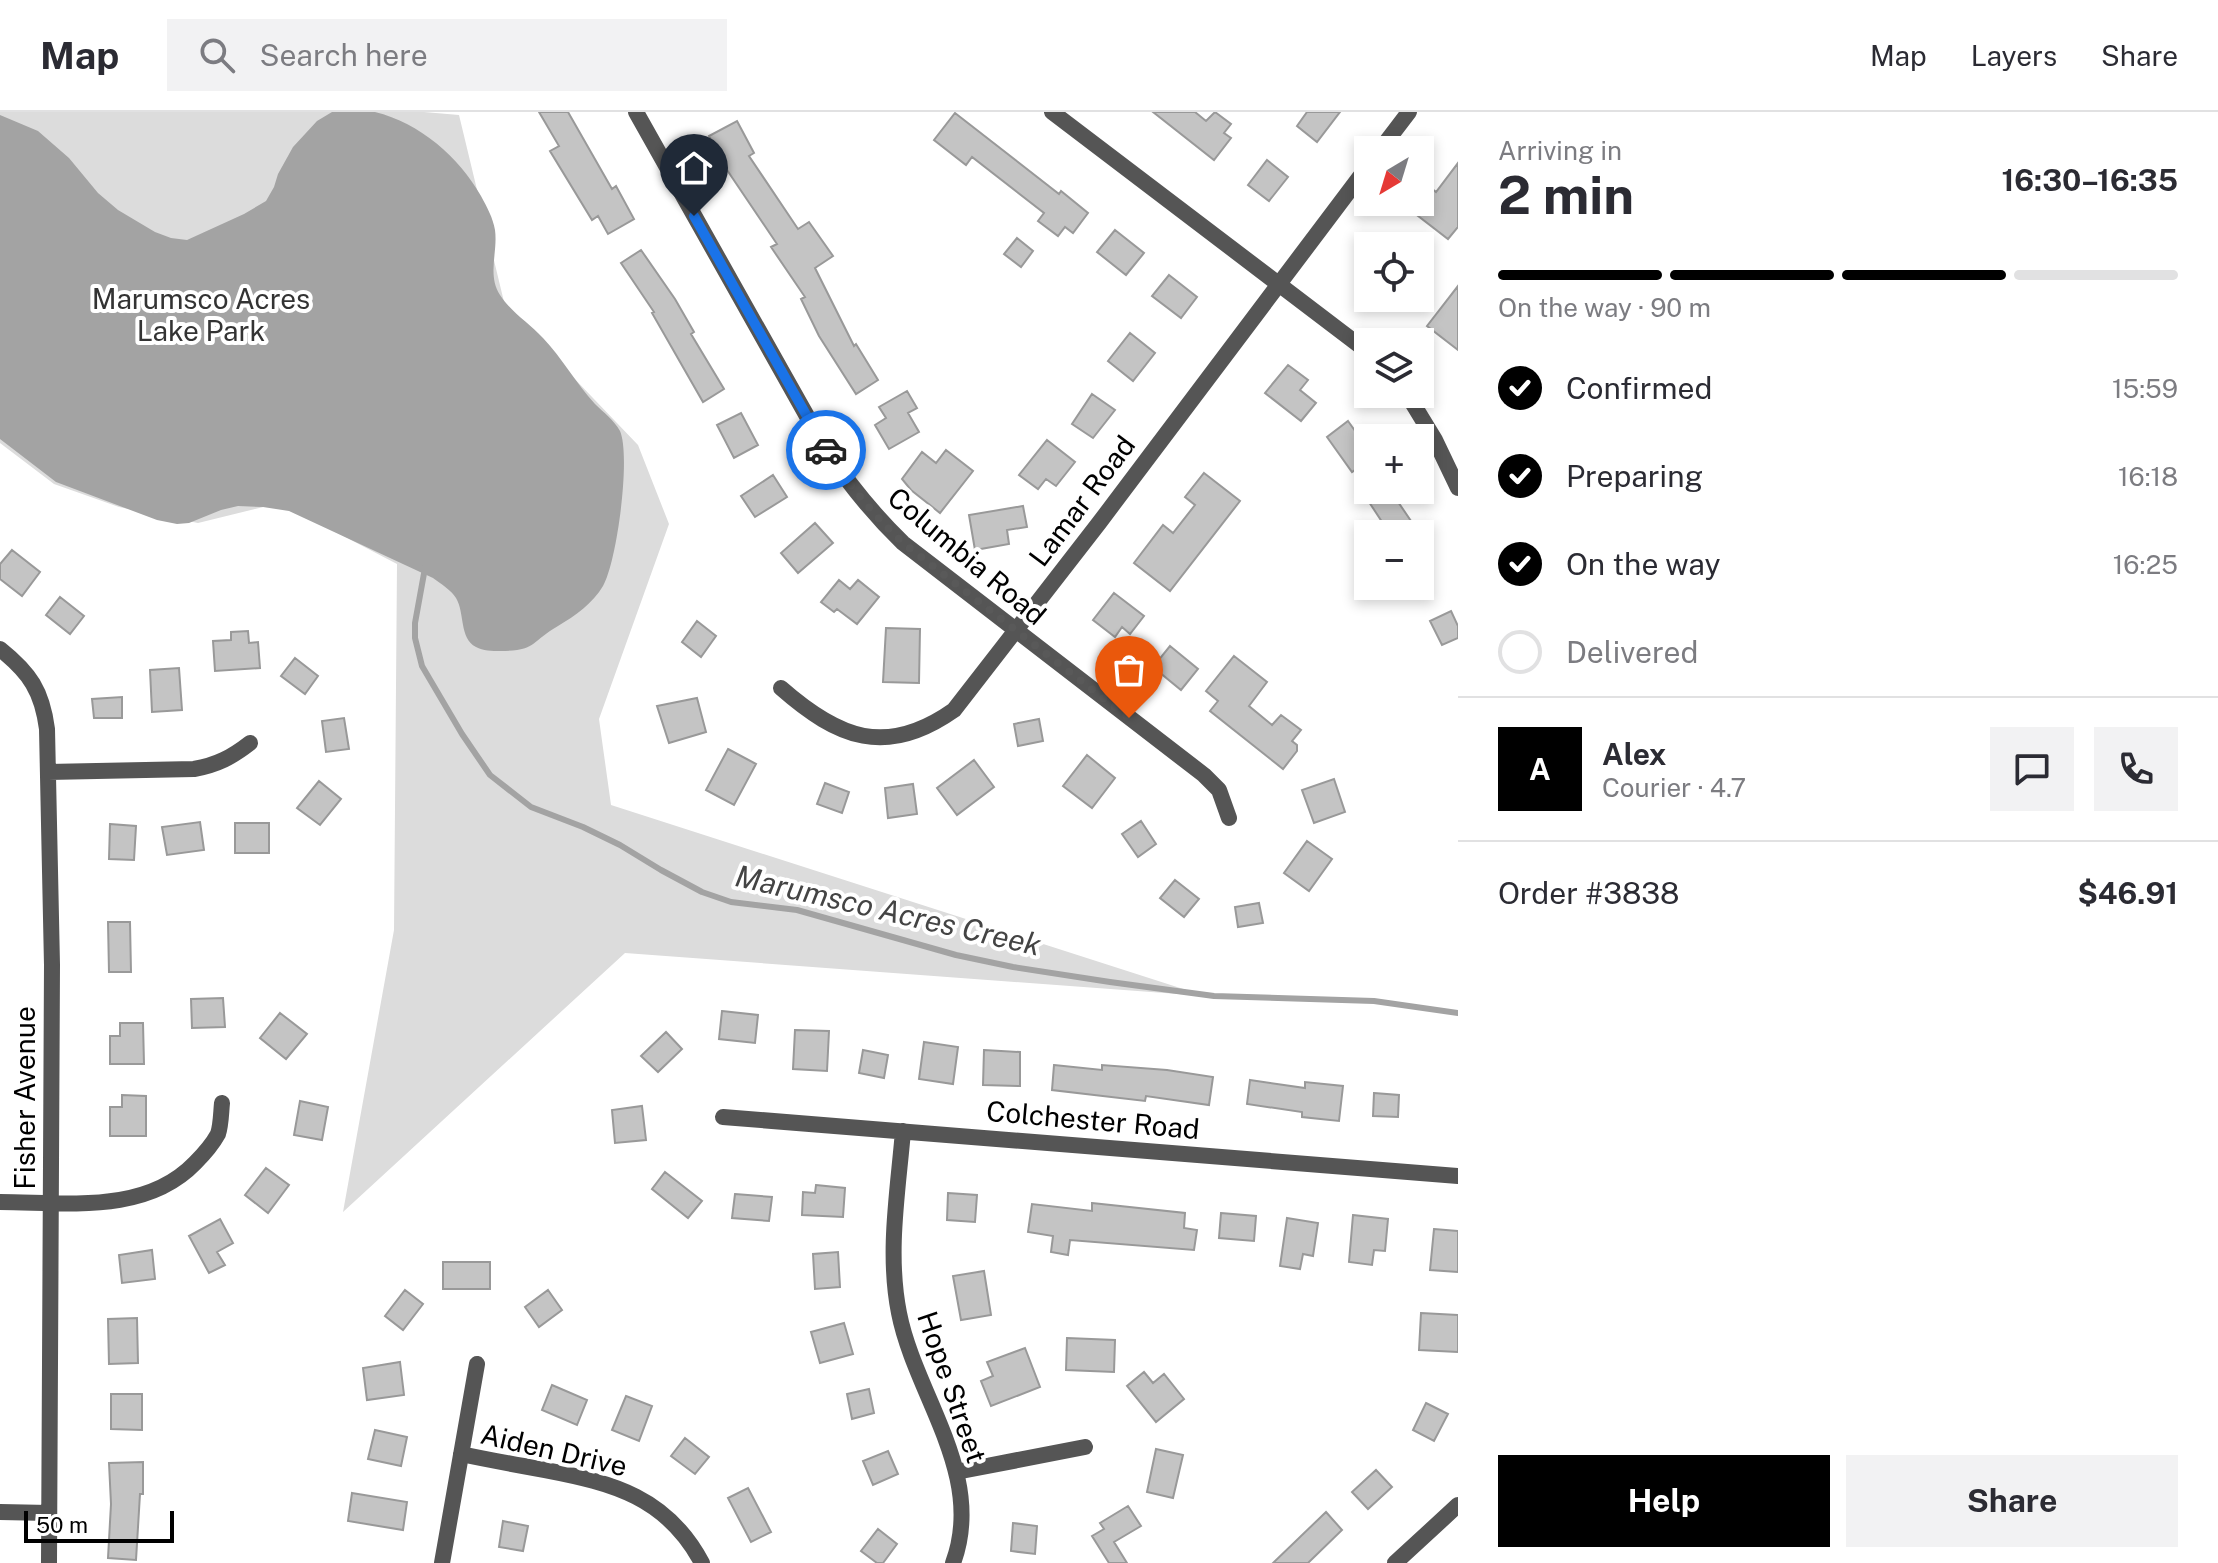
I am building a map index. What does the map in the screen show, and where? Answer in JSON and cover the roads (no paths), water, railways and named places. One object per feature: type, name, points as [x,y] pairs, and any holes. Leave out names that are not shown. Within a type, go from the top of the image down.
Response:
[{"type":"street","name":"Columbia Road","points":[[636,112],[826,450],[872,513],[903,543],[1204,775],[1219,790],[1229,818]]},
{"type":"street","points":[[1052,112],[1354,341]]},
{"type":"street","points":[[1391,136],[1409,112]]},
{"type":"street","name":"Lamar Road","points":[[781,688],[807,711],[833,726],[870,737],[892,737],[914,732],[954,710],[1354,185]]},
{"type":"street","points":[[1416,408],[1458,488]]},
{"type":"street","name":"Fisher Avenue","points":[[0,649],[22,668],[40,695],[47,729],[52,965],[49,1563]]},
{"type":"street","points":[[48,772],[194,769],[231,758],[250,743]]},
{"type":"street","points":[[0,1202],[120,1201],[145,1194],[188,1170],[205,1153],[219,1132],[222,1103]]},
{"type":"street","name":"Colchester Road","points":[[723,1117],[1458,1176]]},
{"type":"street","name":"Hope Street","points":[[903,1131],[894,1279],[899,1314],[909,1349],[947,1441],[956,1472],[961,1532],[953,1563]]},
{"type":"street","points":[[442,1563],[477,1364]]},
{"type":"street","points":[[956,1472],[1085,1447]]},
{"type":"street","name":"Aiden Drive","points":[[461,1454],[595,1480],[637,1496],[680,1531],[702,1563]]},
{"type":"street","points":[[1395,1563],[1458,1505]]},
{"type":"street","points":[[0,1512],[49,1513]]},
{"type":"waterway","name":"Marumsco Acres Creek","points":[[425,568],[415,623],[415,638],[422,666],[490,775],[531,807],[620,845],[702,892],[731,902],[797,910],[956,955],[1013,967],[1214,996],[1374,1001],[1458,1013]]},
{"type":"park label","name":"Marumsco Acres Lake Park","points":[[201,315]]}]
